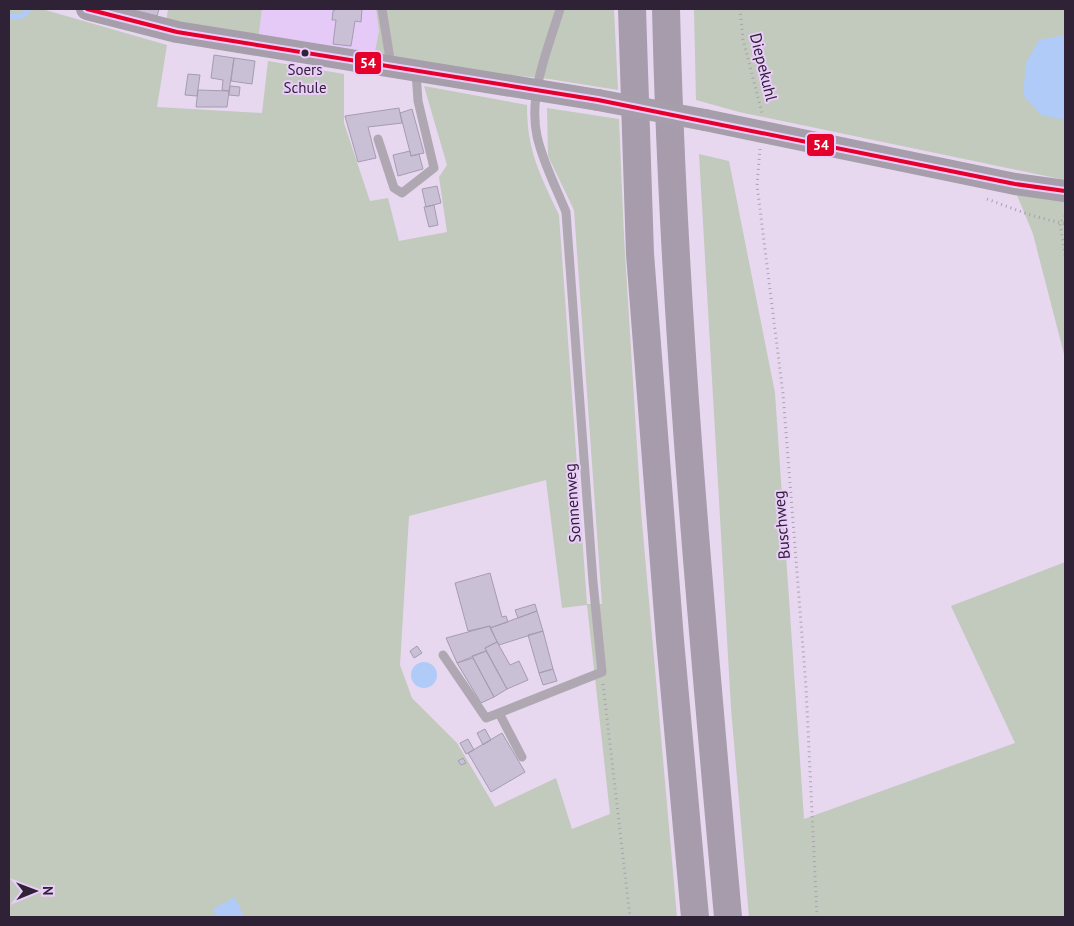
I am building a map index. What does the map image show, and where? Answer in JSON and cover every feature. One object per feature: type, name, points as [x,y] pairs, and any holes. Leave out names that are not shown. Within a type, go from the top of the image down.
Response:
[{"type":"highway","points":[[632,9],[640,254],[670,640],[695,917]]},
{"type":"highway","points":[[666,9],[677,258],[703,632],[728,917]]},
{"type":"street","points":[[87,9],[177,32],[598,100],[705,120],[1015,184],[1065,191]]},
{"type":"lane","points":[[382,9],[391,68]]},
{"type":"lane","name":"Sonnenweg","points":[[560,9],[537,90],[537,134],[544,158],[566,212],[593,582],[602,672]]},
{"type":"lane","points":[[378,139],[394,188],[402,193],[434,168],[418,101],[416,72]]},
{"type":"lane","points":[[443,654],[486,718],[602,672]]},
{"type":"lane","points":[[499,713],[522,756]]},
{"type":"path","name":"Diepekuhl","points":[[740,9],[743,39],[764,118],[763,132]]},
{"type":"path","name":"Buschweg","points":[[763,132],[757,185],[783,394],[795,534],[806,687],[817,917]]},
{"type":"path","points":[[981,197],[1030,215],[1065,224]]},
{"type":"path","points":[[1065,216],[1060,223],[1065,255]]},
{"type":"path","points":[[602,672],[630,917]]},
{"type":"shaded area","points":[[9,9],[42,9],[167,45],[157,107],[262,113],[268,61],[344,74],[344,123],[370,201],[388,198],[399,241],[447,232],[439,177],[447,165],[424,86],[527,105],[532,150],[559,215],[587,604],[602,604],[574,210],[548,156],[547,108],[619,119],[624,237],[641,511],[677,917],[9,917]],"holes":[[[546,480],[562,608],[587,605],[610,814],[572,829],[556,778],[495,807],[457,743],[412,698],[400,665],[409,516]]]},
{"type":"shaded area","points":[[168,9],[262,9],[258,41],[166,24]]},
{"type":"shaded area","points":[[262,9],[376,9],[379,31],[373,61],[258,41]]},
{"type":"shaded area","points":[[376,9],[614,9],[618,90],[549,79],[373,61],[379,31]]},
{"type":"shaded area","points":[[694,9],[1065,9],[1065,180],[739,112],[696,100]]},
{"type":"shaded area","points":[[699,154],[729,161],[775,393],[804,819],[1015,743],[951,606],[1065,562],[1065,917],[749,917],[731,708]]},
{"type":"shaded area","points":[[1014,188],[1065,197],[1065,358],[1033,234]]},
{"type":"water","points":[[1065,35],[1065,120],[1041,115],[1023,95],[1026,63],[1039,40]]},
{"type":"water","points":[[424,662],[433,666],[437,675],[433,684],[424,688],[415,684],[411,675],[415,666]]},
{"type":"water","points":[[235,897],[244,917],[216,917],[213,909]]},
{"type":"building","points":[[138,9],[159,9],[157,16],[137,11]]},
{"type":"building","points":[[336,9],[362,9],[361,22],[355,21],[351,46],[333,44],[336,20],[332,20],[333,11]]},
{"type":"building","points":[[214,55],[234,58],[229,91],[222,90],[223,80],[211,78]]},
{"type":"building","points":[[234,58],[255,61],[252,84],[231,81]]},
{"type":"building","points":[[188,74],[200,75],[197,96],[185,95]]},
{"type":"building","points":[[230,86],[240,87],[239,96],[229,95]]},
{"type":"building","points":[[198,90],[229,91],[227,107],[196,107]]},
{"type":"building","points":[[399,108],[402,123],[368,127],[376,158],[358,162],[345,116]]},
{"type":"building","points":[[412,109],[424,153],[411,156],[400,113]]},
{"type":"building","points":[[410,151],[411,156],[419,154],[423,169],[398,176],[393,155]]},
{"type":"building","points":[[437,186],[441,203],[426,207],[422,189]]},
{"type":"building","points":[[434,205],[438,225],[429,227],[424,207]]},
{"type":"building","points":[[490,573],[502,617],[506,616],[508,622],[490,628],[490,626],[468,631],[455,583]]},
{"type":"building","points":[[535,604],[537,611],[518,618],[515,610]]},
{"type":"building","points":[[537,611],[543,631],[499,645],[490,628]]},
{"type":"building","points":[[490,626],[497,642],[485,648],[486,651],[457,663],[446,638]]},
{"type":"building","points":[[543,631],[553,669],[539,673],[528,635]]},
{"type":"building","points":[[497,642],[510,665],[519,661],[528,680],[507,689],[485,648]]},
{"type":"building","points":[[417,646],[422,653],[414,658],[410,651]]},
{"type":"building","points":[[486,651],[507,689],[494,697],[472,656]]},
{"type":"building","points":[[473,658],[494,697],[481,703],[457,663]]},
{"type":"building","points":[[553,669],[557,681],[543,685],[539,673]]},
{"type":"building","points":[[485,729],[491,740],[483,745],[477,733]]},
{"type":"building","points":[[502,733],[525,772],[491,792],[468,753]]},
{"type":"building","points":[[468,739],[474,750],[466,754],[460,743]]},
{"type":"building","points":[[463,758],[466,763],[461,765],[458,761]]},
{"type":"waterway","points":[[9,16],[20,17],[28,11]]},
{"type":"transit line","name":"54","points":[[87,9],[177,32],[598,100],[1015,184],[1065,191]]},
{"type":"place","name":"Soers Schule","points":[[305,53]]}]
